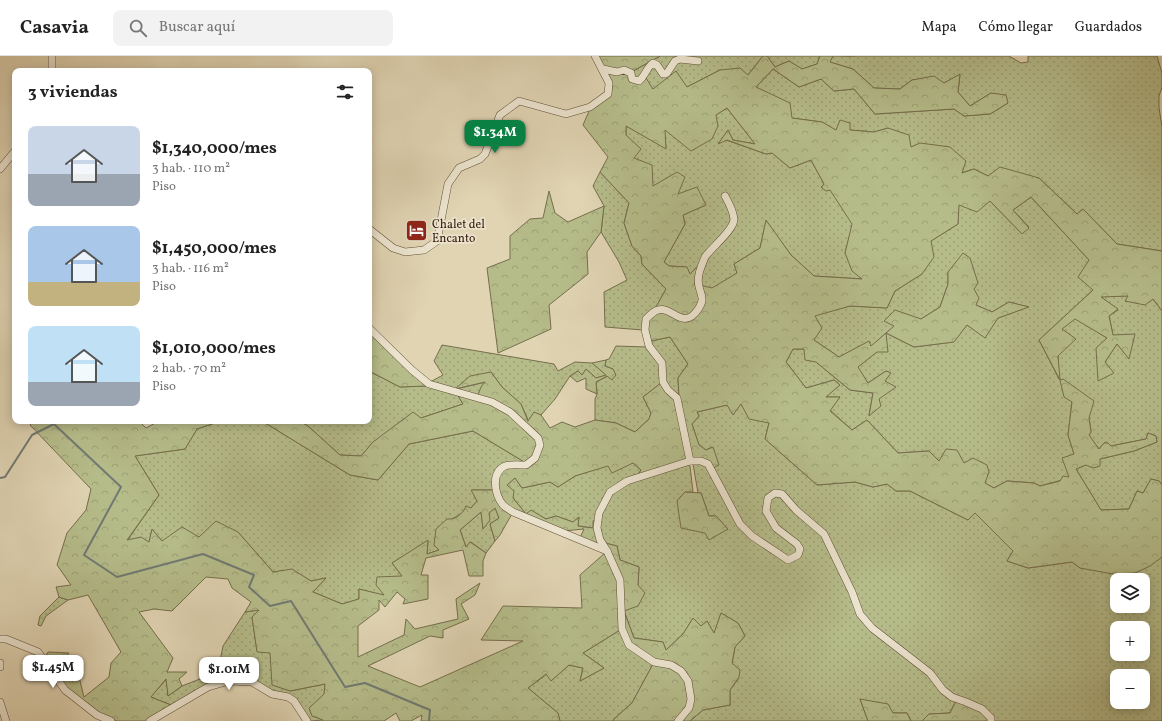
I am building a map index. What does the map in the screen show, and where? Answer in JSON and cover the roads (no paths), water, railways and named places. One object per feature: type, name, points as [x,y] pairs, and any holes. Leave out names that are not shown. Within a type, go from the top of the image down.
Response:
[{"type":"street","points":[[52,56],[52,68]]},
{"type":"street","points":[[372,231],[393,248],[405,252],[424,250],[437,241],[448,184],[459,168],[480,159],[485,154],[500,115],[519,100],[566,114],[590,107],[608,94],[609,83],[595,56]]},
{"type":"street","points":[[603,69],[617,72],[624,70],[631,73],[632,79],[639,81],[644,76],[648,67],[653,63],[657,65],[663,74],[665,74],[674,61],[680,59],[698,61]]},
{"type":"street","points":[[0,170],[12,155]]},
{"type":"street","points":[[690,462],[677,398],[668,390],[663,382],[662,363],[649,346],[645,330],[646,319],[657,310],[665,309],[685,319],[695,313],[702,299],[698,285],[699,275],[705,258],[718,242],[727,235],[734,220],[732,209],[725,196]]},
{"type":"street","points":[[372,331],[412,370],[429,384],[492,402],[510,412],[538,438],[540,445],[534,458],[526,465],[506,466],[500,469],[496,476],[496,490],[504,506],[513,512],[607,551]]},
{"type":"street","points":[[678,721],[689,708],[691,699],[688,681],[681,671],[671,665],[654,662],[629,646],[622,629],[620,580],[607,551],[600,540],[597,528],[600,513],[610,492],[626,481],[690,462],[701,461],[708,464],[740,524],[752,536],[788,560],[798,555],[800,549],[797,544],[776,528],[766,511],[768,498],[775,493],[782,494],[796,510],[824,534],[852,592],[860,614],[872,628],[930,673],[943,690],[952,697],[982,709],[991,718],[991,721]]},
{"type":"street","points":[[0,639],[6,639],[38,652],[65,690],[98,715],[111,721]]},
{"type":"street","points":[[150,721],[208,687],[229,681],[252,682],[272,694],[288,697],[294,701],[307,721]]},
{"type":"street","points":[[0,702],[6,721]]},
{"type":"waterway","points":[[0,478],[5,477],[32,435],[54,424],[121,487],[84,555],[117,577],[203,554],[254,575],[249,587],[270,606],[291,601],[345,687],[365,683],[430,710],[429,721]]},
{"type":"place","name":"Chalet del Encanto","points":[[416,231]]}]
